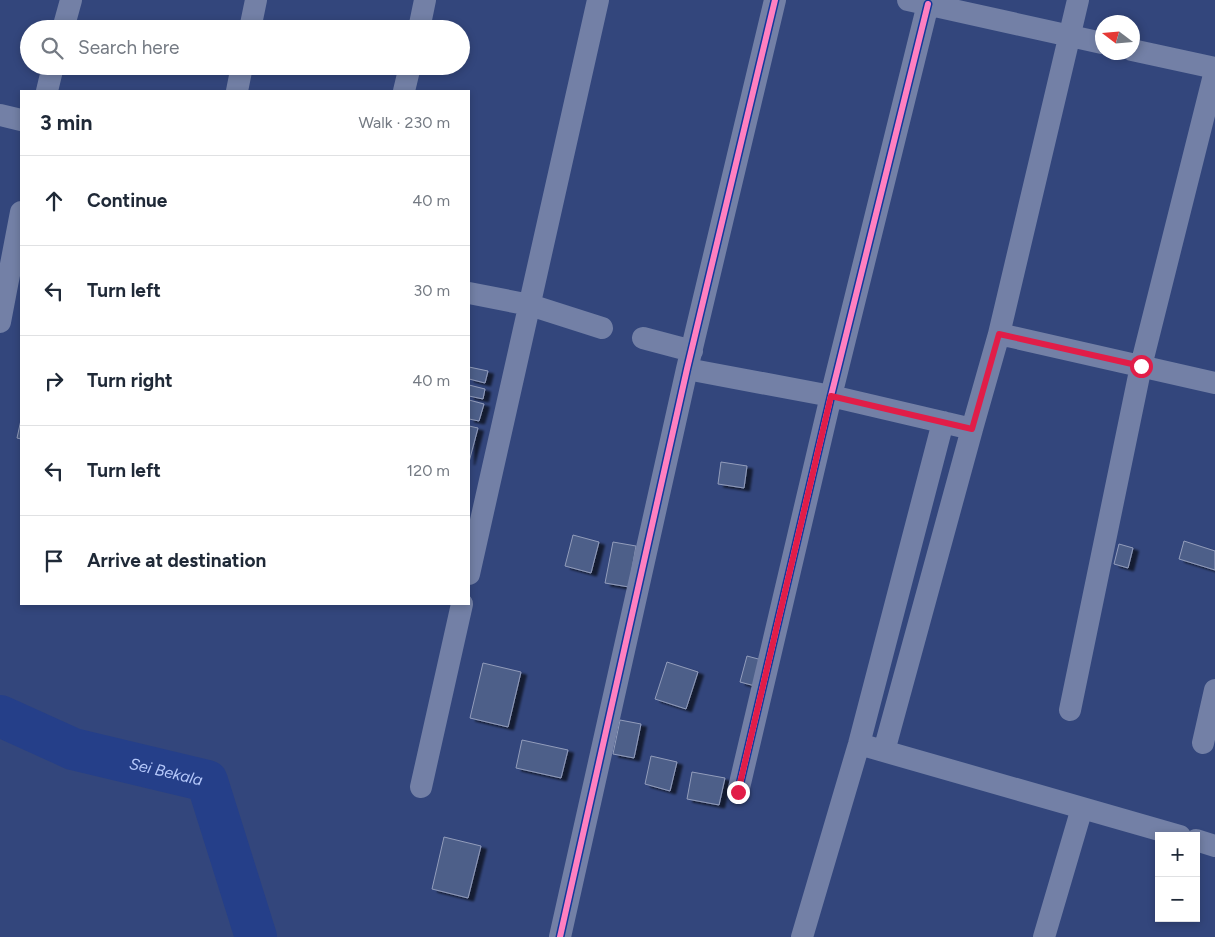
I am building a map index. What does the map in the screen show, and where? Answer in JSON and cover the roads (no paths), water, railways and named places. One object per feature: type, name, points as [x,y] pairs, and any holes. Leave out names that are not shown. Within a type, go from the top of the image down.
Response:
[{"type":"street","points":[[65,20],[71,0]]},
{"type":"street","points":[[252,20],[256,0]]},
{"type":"street","points":[[421,20],[426,0]]},
{"type":"street","points":[[470,570],[598,0]]},
{"type":"street","points":[[560,937],[690,360],[775,0]]},
{"type":"street","points":[[884,751],[999,334],[1078,0]]},
{"type":"street","points":[[738,792],[831,396],[918,2],[1095,41]]},
{"type":"street","points":[[1070,710],[1141,366],[1215,69],[1140,52]]},
{"type":"street","points":[[47,90],[51,75]]},
{"type":"street","points":[[237,90],[240,75]]},
{"type":"street","points":[[404,90],[408,75]]},
{"type":"street","points":[[0,115],[20,120]]},
{"type":"street","points":[[0,322],[20,217]]},
{"type":"street","points":[[470,293],[530,305],[602,328]]},
{"type":"street","points":[[999,334],[1215,384]]},
{"type":"street","points":[[643,338],[690,360],[972,429]]},
{"type":"street","points":[[802,937],[859,744],[943,422]]},
{"type":"street","points":[[925,492],[952,499]]},
{"type":"street","points":[[421,787],[462,605]]},
{"type":"street","points":[[1203,743],[1215,690]]},
{"type":"street","points":[[859,744],[1166,832]]},
{"type":"street","points":[[1044,937],[1082,808]]},
{"type":"street","points":[[1200,841],[1215,846]]},
{"type":"waterway","name":"Sei Bekala","points":[[0,716],[73,749],[207,781],[256,937]]}]
